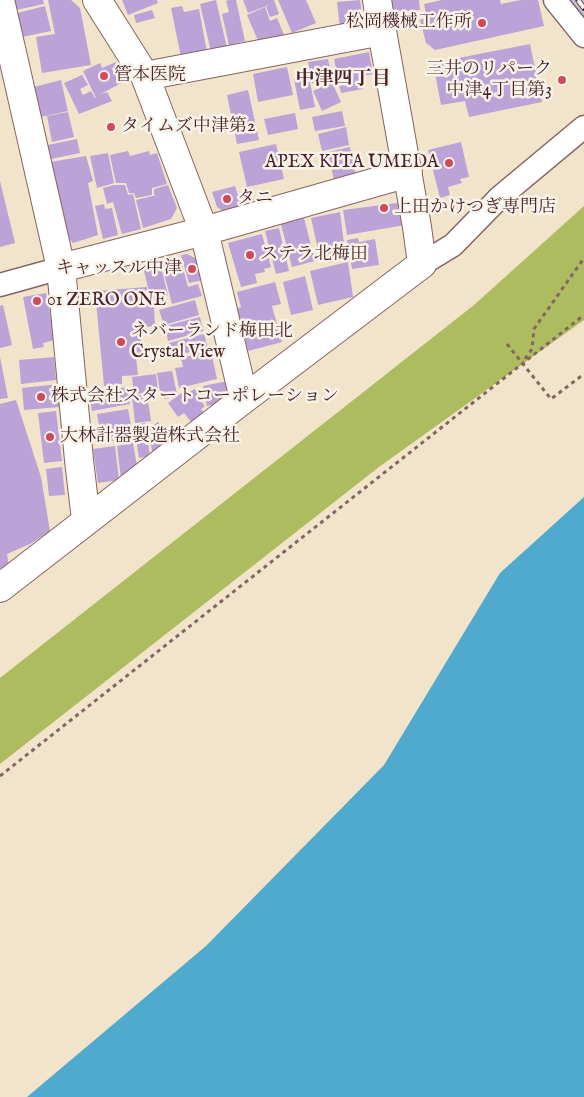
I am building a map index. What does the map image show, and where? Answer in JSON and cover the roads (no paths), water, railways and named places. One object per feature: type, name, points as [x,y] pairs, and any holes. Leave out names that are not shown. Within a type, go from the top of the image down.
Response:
[{"type":"street","points":[[0,0],[61,268],[86,520]]},
{"type":"street","points":[[97,0],[145,76],[204,231],[244,399]]},
{"type":"street","points":[[377,0],[418,227],[422,264]]},
{"type":"street","points":[[555,0],[584,36]]},
{"type":"street","points":[[145,76],[382,32]]},
{"type":"street","points":[[0,588],[86,520],[422,264],[453,245],[500,197],[584,127]]},
{"type":"street","points":[[0,285],[408,174]]},
{"type":"water","points":[[584,497],[584,1097],[27,1097],[206,946],[384,765],[500,573]]},
{"type":"railway","points":[[578,0],[584,8]]},
{"type":"place","name":"松岡機械工作所","points":[[482,23]]},
{"type":"place","name":"管本医院","points":[[104,76]]},
{"type":"place","name":"三井のリパーク 中津4丁目第3","points":[[562,80]]},
{"type":"place","name":"タイムズ中津第2","points":[[111,127]]},
{"type":"place","name":"APEX KITA UMEDA","points":[[449,163]]},
{"type":"place","name":"タニ","points":[[227,199]]},
{"type":"place","name":"上田かけつぎ専門店","points":[[384,208]]},
{"type":"place","name":"ステラ北梅田","points":[[250,255]]},
{"type":"place","name":"キャッスル中津","points":[[192,269]]},
{"type":"place","name":"01 ZERO ONE","points":[[37,301]]},
{"type":"place","name":"ネバーランド梅田北 Crystal View","points":[[121,342]]},
{"type":"place","name":"株式会社スタートコーポレーション","points":[[41,397]]},
{"type":"place","name":"大林計器製造株式会社","points":[[50,437]]},
{"type":"district","name":"中津四丁目","points":[[343,80]]}]
